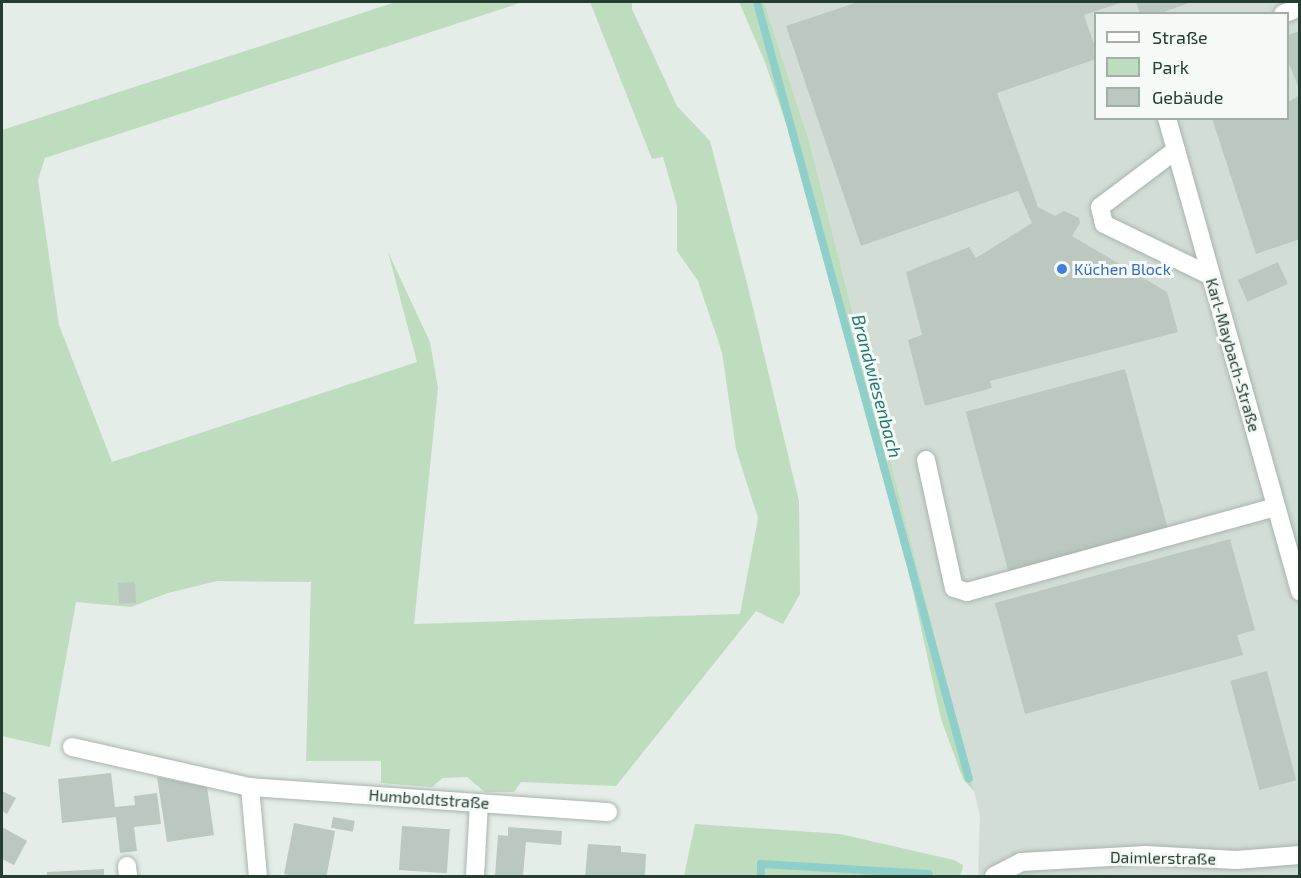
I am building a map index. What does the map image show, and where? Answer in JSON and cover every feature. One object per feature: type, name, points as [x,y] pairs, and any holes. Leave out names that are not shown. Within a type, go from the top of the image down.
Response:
[{"type":"street","name":"Karl-Maybach-Straße","points":[[1168,120],[1299,592]]},
{"type":"street","points":[[1176,150],[1100,207],[1104,224],[1211,276]]},
{"type":"street","points":[[926,460],[954,588],[967,592],[1276,507]]},
{"type":"street","name":"Humboldtstraße","points":[[72,747],[250,787],[608,812]]},
{"type":"street","points":[[250,787],[258,876]]},
{"type":"street","points":[[475,876],[479,802]]},
{"type":"street","name":"Daimlerstraße","points":[[994,876],[1021,862],[1146,855],[1236,860],[1299,855]]},
{"type":"shaded area","points":[[764,2],[1299,2],[1299,876],[978,876],[980,815],[809,141]]},
{"type":"green space","points":[[396,2],[523,2],[45,158],[38,180],[59,325],[112,462],[417,362],[388,252],[430,342],[438,388],[414,624],[740,614],[758,518],[736,449],[722,352],[698,281],[677,251],[677,206],[663,157],[652,159],[590,2],[632,2],[632,9],[677,106],[710,141],[747,283],[799,501],[800,594],[783,624],[756,611],[616,786],[521,782],[514,792],[485,792],[467,777],[443,778],[432,787],[381,783],[381,761],[306,761],[311,582],[217,581],[168,593],[131,607],[76,602],[50,747],[2,736],[2,130]]},
{"type":"green space","points":[[739,2],[764,2],[809,141],[974,791],[963,779],[941,719],[882,450],[819,220],[765,62]]},
{"type":"green space","points":[[695,824],[840,834],[954,860],[963,865],[959,876],[684,876]]},
{"type":"building","points":[[858,2],[1123,2],[1084,15],[1094,44],[1094,60],[997,93],[1038,207],[1055,216],[1064,211],[1079,218],[1080,223],[1072,236],[1167,292],[1178,332],[990,381],[992,388],[925,406],[908,340],[922,335],[906,272],[969,247],[976,258],[1032,223],[1018,191],[861,246],[786,26]]},
{"type":"building","points":[[1136,2],[1192,2],[1164,12],[1139,12]]},
{"type":"building","points":[[1300,31],[1300,89],[1289,64],[1289,35]]},
{"type":"building","points":[[1300,95],[1300,239],[1256,254],[1213,120],[1289,120],[1289,101]]},
{"type":"building","points":[[1278,262],[1288,284],[1248,302],[1238,280]]},
{"type":"building","points":[[1125,369],[1168,529],[1009,572],[966,412]]},
{"type":"building","points":[[1230,539],[1255,630],[1237,635],[1243,655],[1025,714],[995,603]]},
{"type":"building","points":[[135,582],[136,603],[119,604],[118,583]]},
{"type":"building","points":[[1267,671],[1296,780],[1260,790],[1230,681]]},
{"type":"building","points":[[111,773],[115,807],[135,805],[134,796],[157,793],[161,824],[134,827],[137,851],[120,853],[116,817],[62,823],[58,779]]},
{"type":"building","points":[[157,777],[207,787],[214,835],[167,842]]},
{"type":"building","points":[[2,791],[16,798],[7,814],[2,811]]},
{"type":"building","points":[[333,817],[355,821],[353,832],[331,828]]},
{"type":"building","points":[[294,823],[335,831],[326,876],[284,874]]},
{"type":"building","points":[[402,826],[450,829],[447,873],[399,870]]},
{"type":"building","points":[[2,827],[27,841],[14,865],[2,859]]},
{"type":"building","points":[[508,827],[562,831],[561,845],[526,842],[523,876],[495,876],[498,835],[508,836]]},
{"type":"building","points":[[588,844],[621,846],[621,852],[646,854],[645,876],[585,876]]},
{"type":"building","points":[[104,869],[104,876],[47,876],[47,872]]},
{"type":"waterway","name":"Brandwiesenbach","points":[[757,2],[969,779]]},
{"type":"waterway","name":"Brandwiesenbach","points":[[761,876],[761,864],[929,874]]},
{"type":"place","name":"Küchen Block","points":[[1062,269]]}]
